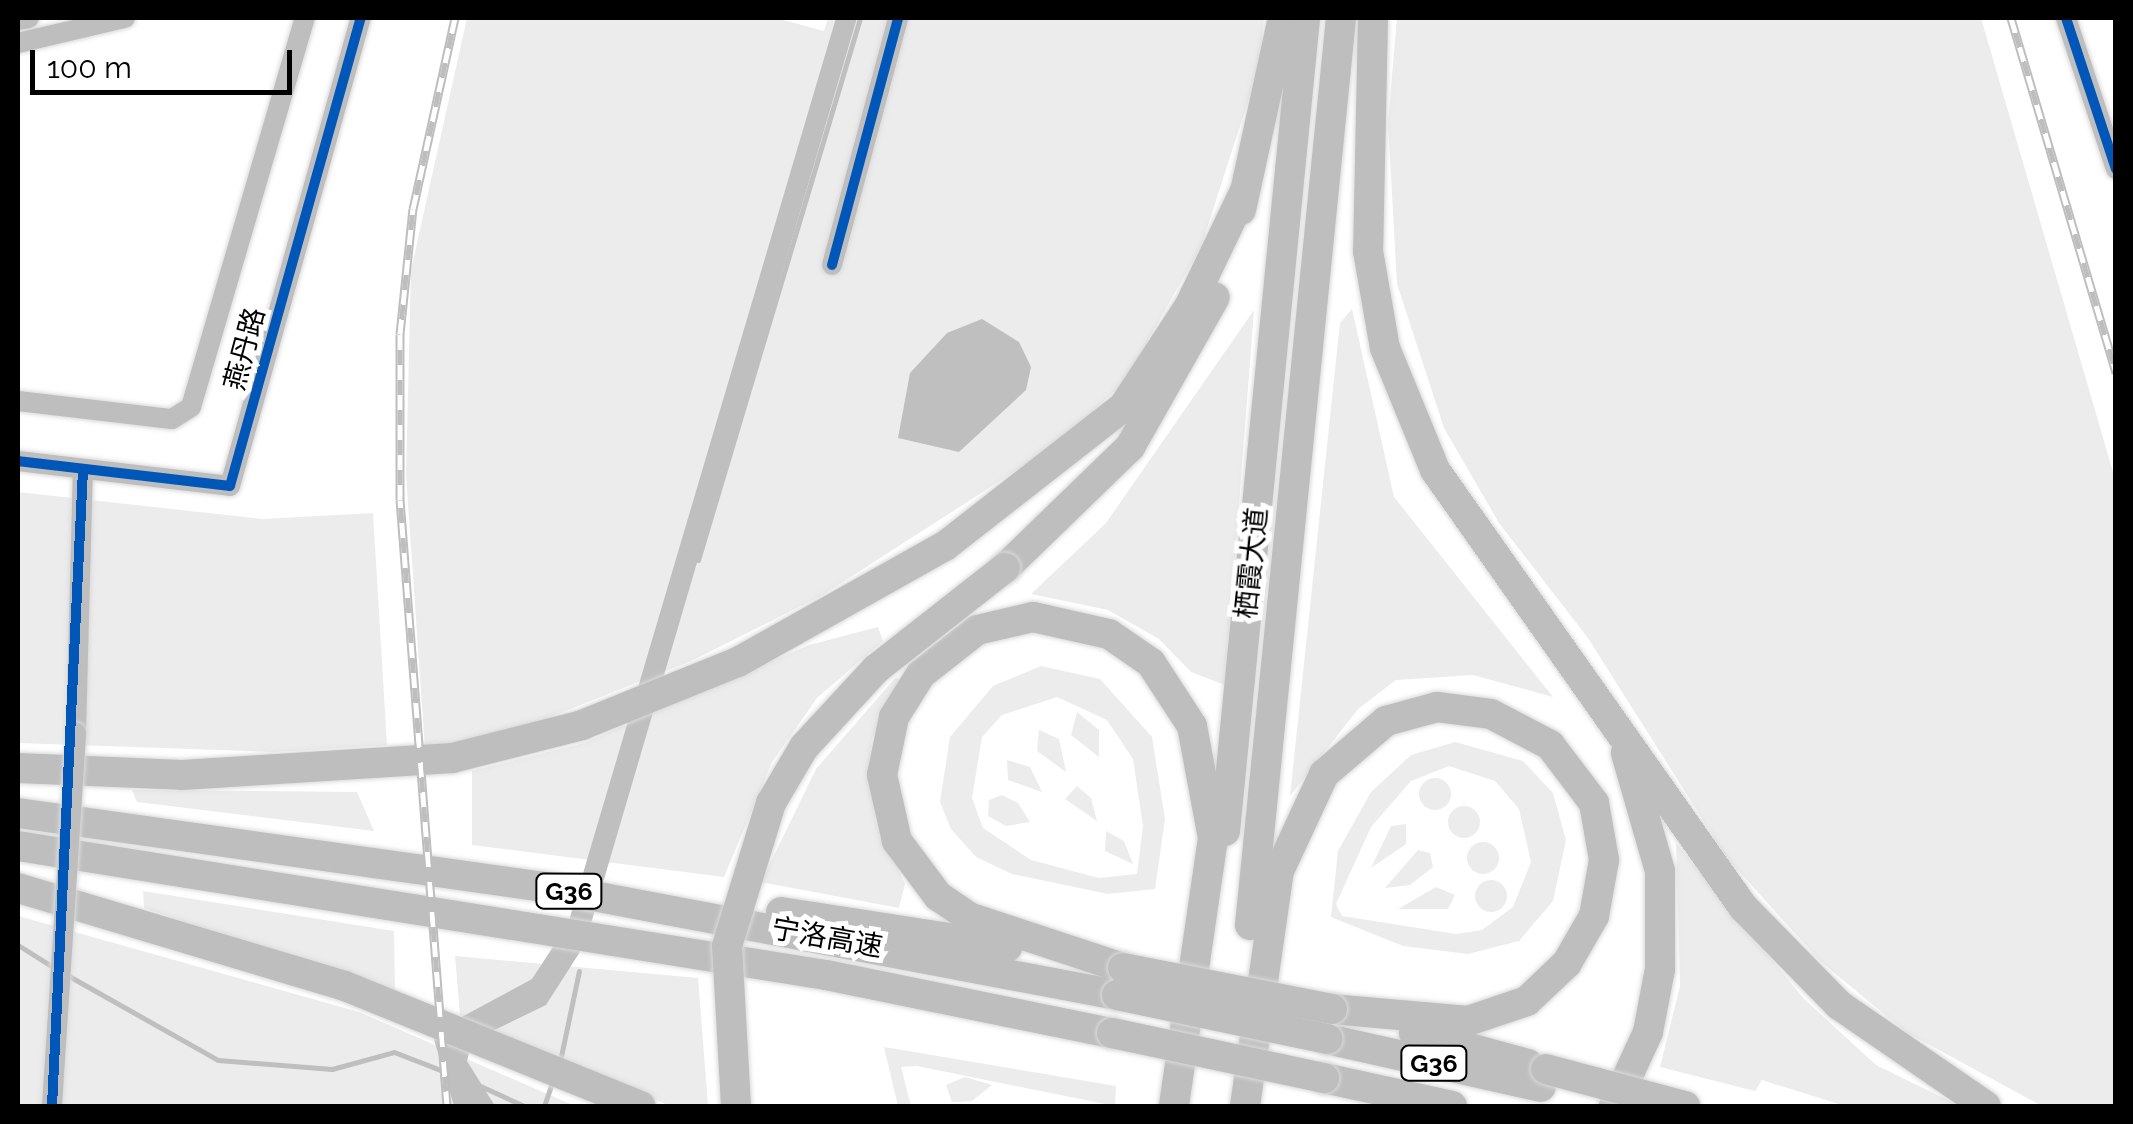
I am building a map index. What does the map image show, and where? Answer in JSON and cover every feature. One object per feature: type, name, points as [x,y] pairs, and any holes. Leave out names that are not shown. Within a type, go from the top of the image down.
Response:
[{"type":"highway","points":[[736,1106],[727,946],[771,803],[804,747],[876,669],[1005,568],[1130,447],[1165,394],[1219,290],[1283,18]]},
{"type":"highway","name":"栖霞大道","points":[[1188,1106],[1221,868],[1305,18]]},
{"type":"highway","name":"栖霞大道","points":[[1228,1106],[1341,18]]},
{"type":"highway","points":[[1372,18],[1368,251],[1390,363],[1435,470],[1584,671],[1779,948],[1892,1046],[1986,1106]]},
{"type":"highway","points":[[18,768],[201,774],[452,758],[582,726],[738,662],[944,546],[1124,406],[1190,305],[1244,193]]},
{"type":"highway","points":[[1174,1106],[1213,838],[1192,726],[1152,663],[1109,634],[1033,617],[977,630],[920,674],[894,718],[882,775],[897,841],[938,896],[969,917],[1120,981],[1342,1011],[1468,1021],[1527,1000],[1567,963],[1594,916],[1604,860],[1594,803],[1550,745],[1490,714],[1438,706],[1386,721],[1324,774],[1279,871],[1245,1106]]},
{"type":"highway","points":[[1584,671],[1644,795],[1660,871],[1660,969],[1648,1032],[1614,1106]]},
{"type":"highway","name":"宁洛高速","points":[[18,813],[551,888],[1120,981],[1327,1039],[1544,1078],[1628,1106]]},
{"type":"highway","name":"宁洛高速","points":[[18,846],[826,975],[1452,1106]]},
{"type":"highway","points":[[18,888],[220,942],[551,1066],[641,1106]]},
{"type":"highway","points":[[1342,1011],[1544,1078],[1685,1106]]},
{"type":"highway","points":[[551,1066],[603,1106]]},
{"type":"street","points":[[18,20],[29,18]]},
{"type":"street","points":[[18,43],[125,18]]},
{"type":"street","points":[[18,401],[172,419],[190,407],[306,18]]},
{"type":"street","name":"燕丹路","points":[[18,460],[230,486],[361,18]]},
{"type":"street","points":[[832,265],[898,18]]},
{"type":"street","points":[[2066,18],[2116,169]]},
{"type":"street","points":[[52,1106],[76,733],[83,469]]},
{"type":"shaded area","points":[[467,18],[776,18],[824,31],[828,18],[1264,18],[1259,67],[1201,247],[1124,382],[1059,443],[821,596],[691,661],[530,725],[425,749],[406,475],[411,270]]},
{"type":"shaded area","points":[[836,18],[857,18],[585,944],[546,1005],[472,1041],[467,1061],[495,1106],[454,1106],[432,1033],[532,979],[568,924]]},
{"type":"shaded area","points":[[1397,18],[1981,18],[2115,479],[2115,1106],[2042,1106],[1906,1032],[1820,961],[1727,858],[1588,638],[1499,523],[1444,428],[1397,284],[1388,123]]},
{"type":"shaded area","points":[[1352,309],[1394,497],[1553,697],[1473,675],[1396,680],[1358,709],[1290,796],[1340,323]]},
{"type":"shaded area","points":[[1254,310],[1225,685],[1191,672],[1159,639],[1108,610],[1031,594],[1106,523]]},
{"type":"shaded area","points":[[982,319],[1019,342],[1031,367],[1026,390],[959,452],[898,438],[910,373],[947,333]]},
{"type":"shaded area","points":[[18,492],[263,519],[373,513],[387,745],[274,752],[18,743]]},
{"type":"shaded area","points":[[878,627],[883,641],[817,698],[772,762],[724,877],[472,845],[472,771],[584,743],[809,645]]},
{"type":"shaded area","points":[[1041,666],[1100,679],[1152,737],[1165,819],[1155,889],[1108,894],[1012,874],[976,857],[951,829],[940,802],[950,737],[993,686]],"holes":[[[1057,697],[1107,720],[1133,759],[1143,826],[1137,874],[1099,878],[1031,860],[983,828],[972,798],[982,737],[1002,715]]]},
{"type":"shaded area","points":[[896,677],[903,684],[872,738],[869,767],[876,823],[905,884],[899,908],[761,882],[816,769]]},
{"type":"shaded area","points":[[1077,712],[1099,730],[1099,757],[1071,735]]},
{"type":"shaded area","points":[[1039,730],[1059,739],[1066,772],[1037,751]]},
{"type":"shaded area","points":[[1455,742],[1523,761],[1553,793],[1566,840],[1553,901],[1519,941],[1468,954],[1403,946],[1331,917],[1338,851],[1371,792],[1411,755]],"holes":[[[1449,766],[1495,781],[1519,809],[1531,862],[1513,907],[1482,930],[1456,934],[1342,916],[1336,904],[1371,827],[1411,781]]]},
{"type":"shaded area","points":[[1007,760],[1030,767],[1042,792],[1008,780]]},
{"type":"shaded area","points":[[1435,778],[1446,783],[1451,794],[1446,805],[1435,810],[1424,805],[1419,794],[1424,783]]},
{"type":"shaded area","points":[[1077,786],[1091,798],[1097,821],[1065,799]]},
{"type":"shaded area","points":[[132,790],[357,792],[374,831],[137,802]]},
{"type":"shaded area","points":[[1002,795],[1018,803],[1030,822],[1006,826],[988,816],[989,800]]},
{"type":"shaded area","points":[[1464,806],[1475,811],[1480,822],[1475,833],[1464,838],[1453,833],[1448,822],[1453,811]]},
{"type":"shaded area","points":[[1406,824],[1406,844],[1371,868],[1391,826]]},
{"type":"shaded area","points":[[1106,831],[1124,841],[1133,864],[1105,851]]},
{"type":"shaded area","points":[[1483,842],[1494,847],[1499,858],[1494,869],[1483,874],[1472,869],[1467,858],[1472,847]]},
{"type":"shaded area","points":[[1676,843],[1804,999],[1876,1065],[1960,1106],[1845,1106],[1762,1080],[1755,1091],[1660,1067],[1680,986]]},
{"type":"shaded area","points":[[1418,850],[1430,853],[1433,867],[1410,885],[1385,888]]},
{"type":"shaded area","points":[[1491,880],[1502,885],[1507,896],[1502,907],[1491,912],[1480,907],[1475,896],[1480,885]]},
{"type":"shaded area","points":[[1436,887],[1455,895],[1448,909],[1398,909]]},
{"type":"shaded area","points":[[143,891],[394,931],[395,992],[144,908]]},
{"type":"shaded area","points":[[18,916],[359,1012],[575,1106],[18,1106]]},
{"type":"shaded area","points":[[455,956],[698,978],[708,1106],[670,1106],[460,1015]]},
{"type":"shaded area","points":[[884,1047],[1116,1086],[1115,1106],[917,1066],[901,1067],[911,1106],[898,1106]]},
{"type":"shaded area","points":[[965,1077],[992,1085],[972,1101],[952,1102],[946,1085]]},
{"type":"waterway","points":[[698,560],[860,18]]},
{"type":"waterway","points":[[18,945],[53,967]]},
{"type":"waterway","points":[[560,1061],[579,971]]},
{"type":"waterway","points":[[67,975],[218,1060],[332,1069],[394,1052],[443,1071]]},
{"type":"waterway","points":[[476,1084],[524,1106]]},
{"type":"waterway","points":[[544,1106],[551,1086]]},
{"type":"railway","points":[[447,1106],[400,500],[400,334],[413,209],[455,18]]},
{"type":"railway","points":[[2011,18],[2116,373]]},
{"type":"cycle path","points":[[18,461],[230,486],[361,18]]},
{"type":"cycle path","points":[[832,265],[898,18]]},
{"type":"cycle path","points":[[2066,18],[2116,169]]},
{"type":"cycle path","points":[[52,1106],[83,469]]}]
